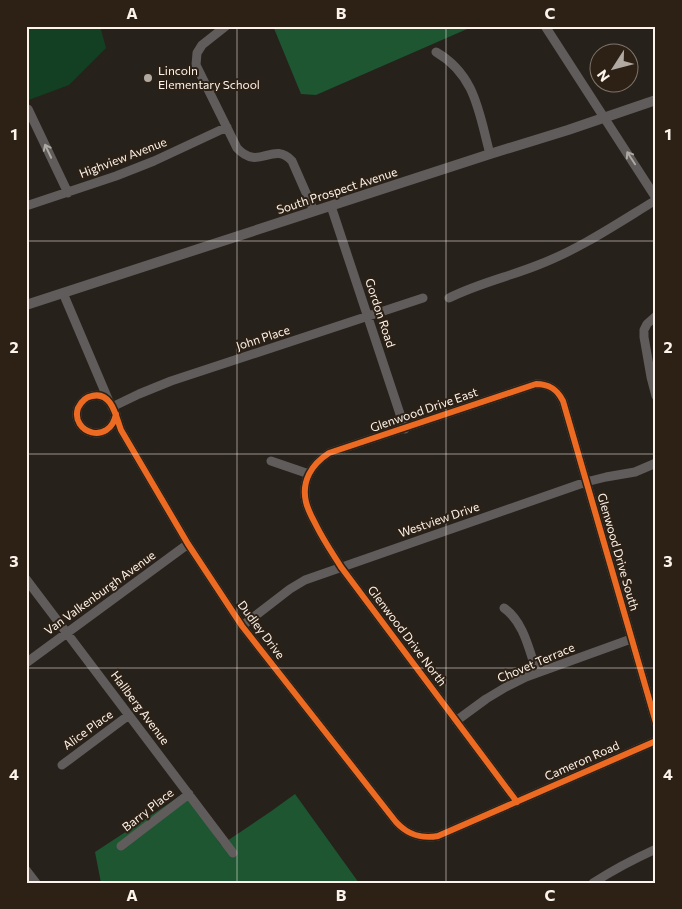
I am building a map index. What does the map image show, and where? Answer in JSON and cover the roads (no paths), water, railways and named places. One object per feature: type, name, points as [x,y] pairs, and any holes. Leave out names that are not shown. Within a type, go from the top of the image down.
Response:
[{"type":"street","points":[[226,26],[202,45],[197,54],[196,65],[237,148],[248,157],[256,158],[277,153],[288,156],[314,211]]},
{"type":"street","points":[[448,298],[472,287],[552,259],[578,246],[656,199],[545,26]]},
{"type":"street","points":[[436,52],[453,64],[468,83],[473,94],[490,154]]},
{"type":"street","name":"South Prospect Avenue","points":[[26,305],[656,100]]},
{"type":"street","points":[[27,109],[68,193]]},
{"type":"street","name":"Highview Avenue","points":[[26,206],[116,176],[227,128]]},
{"type":"street","name":"Gordon Road","points":[[331,206],[405,428]]},
{"type":"street","name":"Dudley Drive","points":[[63,293],[121,430],[188,544],[242,626],[396,822],[410,834],[417,836]]},
{"type":"street","name":"John Place","points":[[112,407],[171,381],[424,298]]},
{"type":"street","points":[[656,316],[647,324],[644,330],[656,396]]},
{"type":"street","name":"Glenwood Drive East","points":[[309,474],[314,465],[329,453],[536,384],[543,384],[554,388]]},
{"type":"street","name":"Glenwood Drive South","points":[[554,388],[560,394],[563,401],[656,723]]},
{"type":"street","points":[[271,461],[309,474]]},
{"type":"street","name":"Westview Drive","points":[[242,626],[290,589],[306,580],[586,482],[635,472],[656,464]]},
{"type":"street","name":"Glenwood Drive North","points":[[309,474],[304,493],[320,534],[342,567],[517,802]]},
{"type":"street","name":"Van Valkenburgh Avenue","points":[[26,663],[188,544]]},
{"type":"street","name":"Hallberg Avenue","points":[[26,579],[233,853]]},
{"type":"street","points":[[504,608],[520,626],[537,673]]},
{"type":"street","name":"Chovet Terrace","points":[[456,721],[506,687],[537,673],[631,639]]},
{"type":"street","name":"Alice Place","points":[[62,765],[129,715]]},
{"type":"street","name":"Cameron Road","points":[[417,836],[429,838],[438,836],[656,741]]},
{"type":"street","name":"Barry Place","points":[[122,846],[189,794]]},
{"type":"street","points":[[593,883],[626,863],[656,849]]},
{"type":"street","points":[[26,870],[36,883]]},
{"type":"place","name":"Lincoln Elementary School","points":[[148,78]]}]
